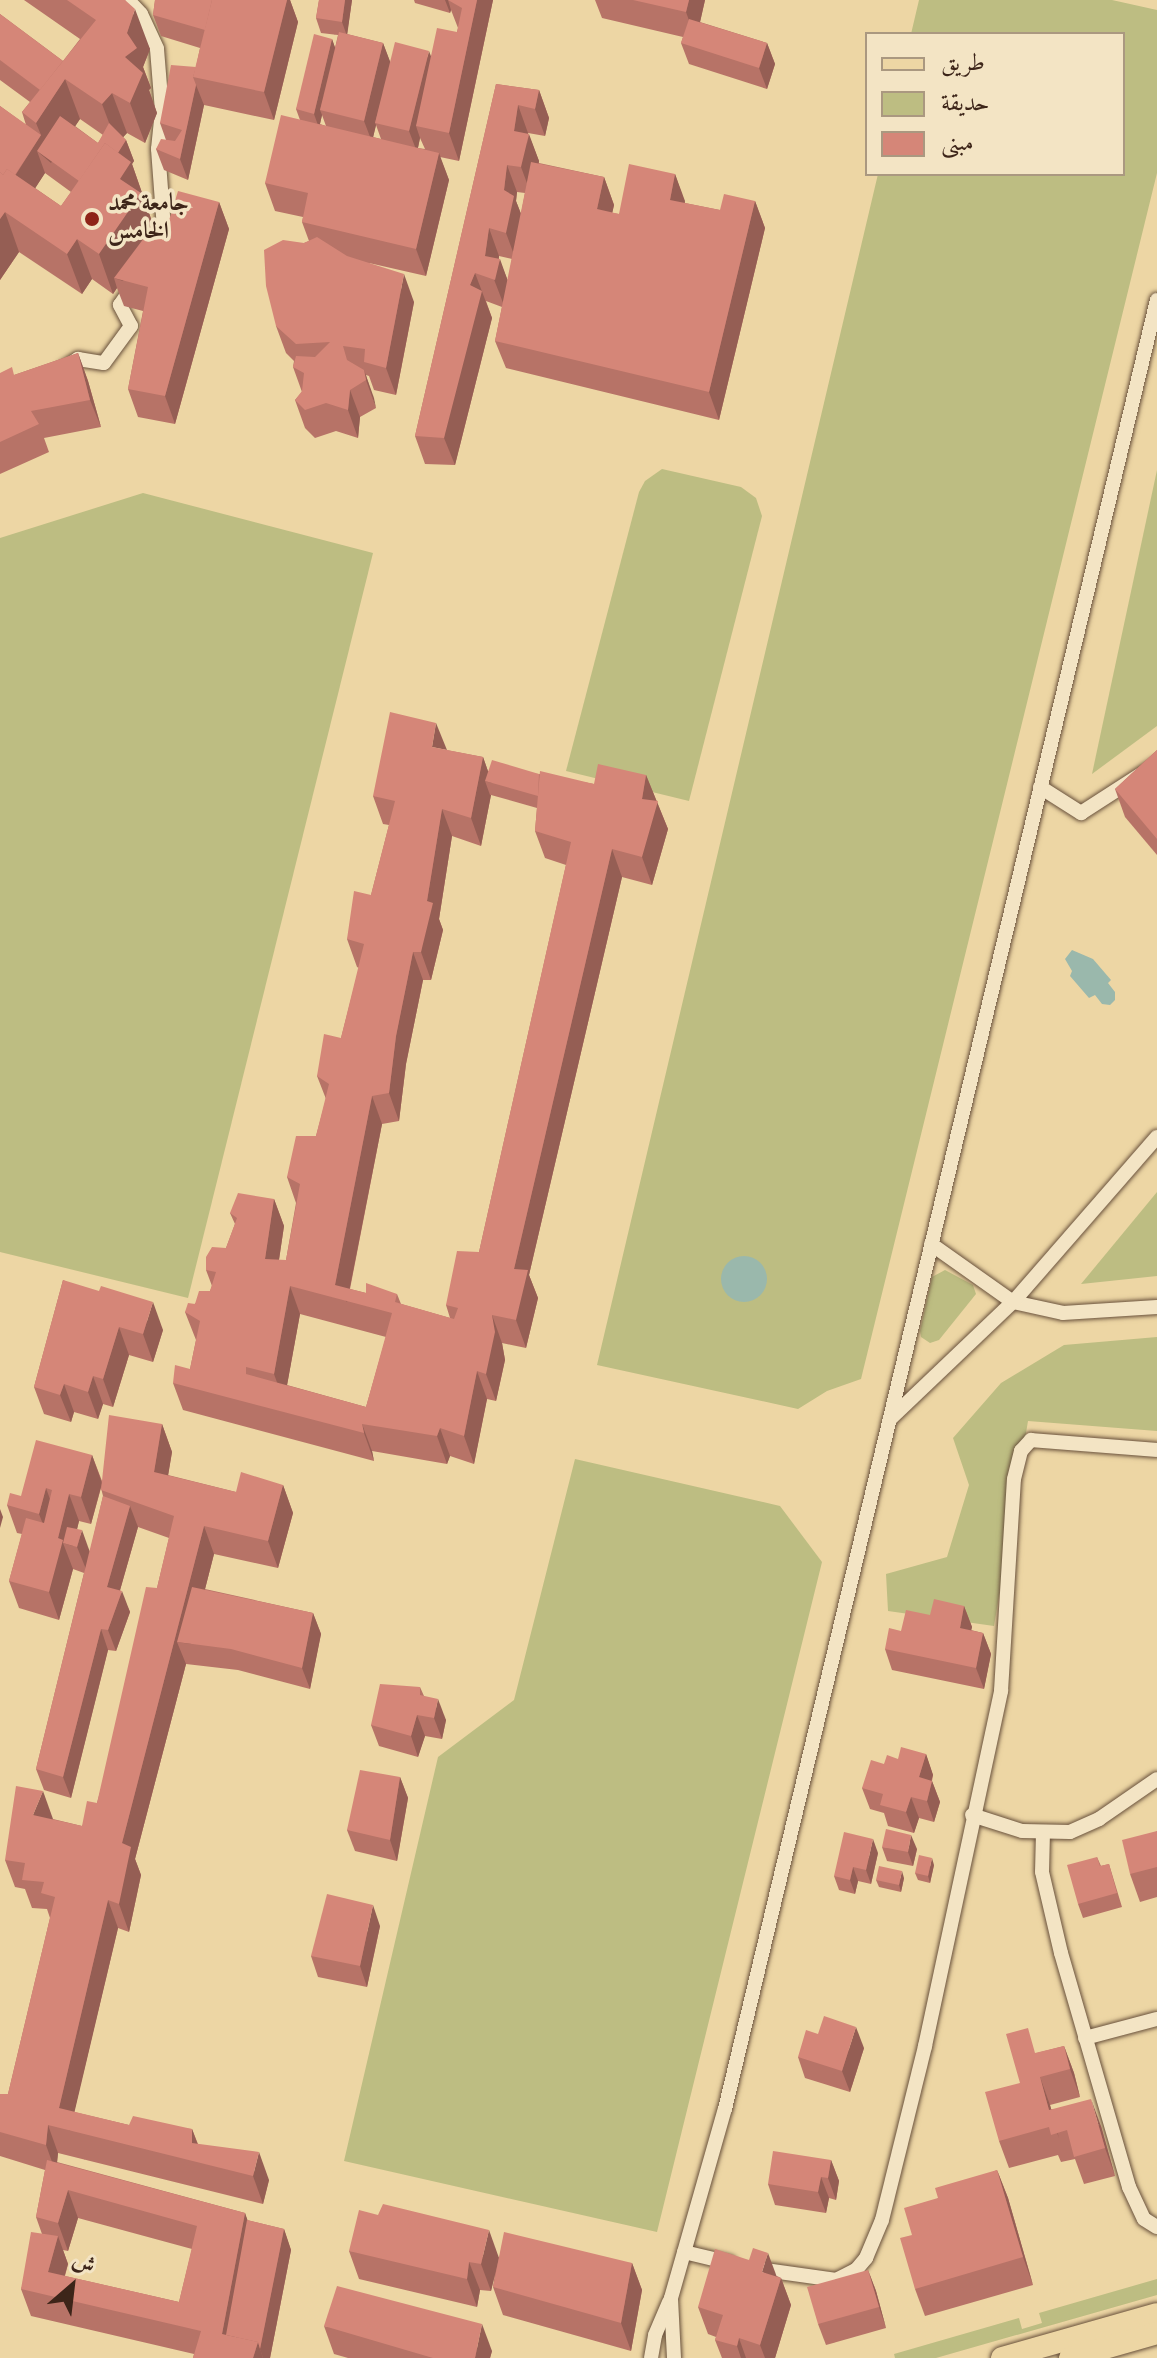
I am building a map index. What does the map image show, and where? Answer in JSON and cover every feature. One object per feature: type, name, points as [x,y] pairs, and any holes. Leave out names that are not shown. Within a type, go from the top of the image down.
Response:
[{"type":"main road","points":[[1002,2358],[1157,2314]]},
{"type":"main road","points":[[1070,2358],[1157,2333]]},
{"type":"street","points":[[56,371],[78,359],[104,363],[131,326],[120,305],[164,234],[157,49],[146,22],[128,0]]},
{"type":"street","points":[[651,2358],[655,2335],[671,2298],[725,2109],[1157,300]]},
{"type":"street","points":[[1040,787],[1081,813],[1157,764]]},
{"type":"street","points":[[889,1420],[1013,1302],[1157,1137]]},
{"type":"street","points":[[931,1244],[1013,1302],[1063,1313],[1157,1307]]},
{"type":"street","points":[[684,2252],[817,2280],[836,2280],[856,2270],[866,2258],[882,2220],[925,2046],[1001,1691],[1014,1479],[1021,1451],[1031,1440],[1157,1450]]},
{"type":"street","points":[[972,1815],[1022,1831],[1070,1832],[1085,1827],[1157,1779]]},
{"type":"street","points":[[1043,1832],[1042,1872],[1085,2038],[1138,2210],[1157,2227]]},
{"type":"street","points":[[1085,2038],[1157,2019]]},
{"type":"street","points":[[671,2298],[674,2358]]},
{"type":"green space","points":[[919,0],[1112,0],[1157,10],[1157,173],[861,1379],[827,1391],[798,1409],[597,1365],[878,176],[1125,176],[1125,32],[911,32]]},
{"type":"green space","points":[[662,469],[741,487],[756,498],[762,516],[689,801],[566,771],[639,492],[645,481]]},
{"type":"green space","points":[[1157,470],[1157,726],[1092,774]]},
{"type":"green space","points":[[143,493],[373,553],[188,1298],[0,1252],[0,538]]},
{"type":"green space","points":[[1157,1192],[1157,1276],[1081,1284]]},
{"type":"green space","points":[[945,1270],[973,1285],[976,1294],[939,1340],[930,1343],[921,1337],[920,1331],[932,1277]]},
{"type":"green space","points":[[1157,1337],[1157,1431],[1028,1421],[994,1626],[888,1611],[886,1574],[947,1557],[969,1485],[953,1438],[1001,1383],[1064,1345]]},
{"type":"green space","points":[[575,1459],[780,1506],[822,1562],[657,2232],[344,2161],[438,1757],[514,1700]]},
{"type":"green space","points":[[1157,2279],[1157,2295],[936,2358],[895,2358],[894,2354],[1019,2318],[1022,2329],[1042,2323],[1039,2313]]},
{"type":"shaded area","points":[[1072,950],[1093,959],[1111,980],[1108,983],[1115,992],[1115,1000],[1110,1005],[1102,1004],[1095,995],[1089,998],[1070,976],[1072,971],[1065,959]]},
{"type":"shaded area","points":[[744,1256],[761,1262],[767,1279],[761,1296],[744,1302],[727,1296],[721,1279],[727,1262]]},
{"type":"building","points":[[67,0],[125,0],[135,9],[127,33],[137,48],[125,57],[143,73],[130,103],[112,93],[102,104],[65,79],[36,123],[22,112],[96,20]]},
{"type":"building","points":[[155,0],[212,0],[205,30],[153,15]]},
{"type":"building","points":[[212,0],[287,0],[264,92],[193,77]]},
{"type":"building","points":[[319,0],[345,0],[342,22],[316,18]]},
{"type":"building","points":[[448,0],[477,0],[449,133],[416,126],[437,28],[457,32],[462,8]]},
{"type":"building","points":[[633,0],[689,0],[686,12]]},
{"type":"building","points":[[0,14],[63,61],[40,90],[0,60]]},
{"type":"building","points":[[689,19],[767,43],[759,68],[681,43]]},
{"type":"building","points":[[339,32],[383,43],[364,121],[320,110]]},
{"type":"building","points":[[314,34],[332,39],[314,114],[296,109]]},
{"type":"building","points":[[395,42],[429,51],[409,131],[375,123]]},
{"type":"building","points":[[171,65],[196,67],[193,77],[196,85],[180,159],[156,149],[161,139],[175,141],[182,130],[160,123]]},
{"type":"building","points":[[496,84],[539,90],[535,109],[518,105],[514,131],[529,134],[521,167],[507,165],[504,190],[514,196],[506,233],[489,228],[485,256],[500,259],[495,280],[475,273],[470,285],[482,291],[444,438],[415,436]]},
{"type":"building","points":[[0,106],[41,135],[15,175],[7,169],[3,175],[0,172]]},
{"type":"building","points":[[281,115],[439,153],[416,249],[302,222],[308,193],[265,183]]},
{"type":"building","points":[[60,116],[98,143],[109,123],[126,140],[118,153],[105,143],[79,181],[37,151]]},
{"type":"building","points":[[105,143],[131,162],[120,179],[141,193],[99,254],[77,239],[67,254],[5,212],[0,219],[0,172],[3,175],[7,169],[61,206]]},
{"type":"building","points":[[531,162],[604,177],[597,209],[619,214],[629,164],[675,174],[670,200],[720,210],[724,194],[755,201],[709,392],[495,341]]},
{"type":"building","points":[[178,191],[219,202],[165,396],[128,389],[148,287],[114,278],[147,234],[163,240]]},
{"type":"building","points":[[317,237],[347,256],[404,274],[386,368],[364,362],[365,349],[343,346],[347,360],[364,370],[366,380],[350,390],[348,410],[326,403],[305,410],[295,400],[302,391],[304,373],[293,367],[296,356],[315,357],[330,342],[296,344],[276,326],[266,286],[264,250],[283,240],[304,243]]},
{"type":"building","points":[[78,353],[90,400],[31,411],[39,424],[0,442],[0,373],[12,367],[14,375]]},
{"type":"building","points":[[390,712],[436,723],[432,747],[483,757],[471,818],[442,809],[427,901],[433,903],[421,952],[413,952],[396,1036],[389,1093],[372,1096],[335,1285],[366,1293],[366,1283],[397,1294],[395,1302],[454,1319],[458,1308],[446,1305],[457,1251],[479,1252],[571,842],[535,831],[540,771],[594,784],[598,764],[646,775],[642,799],[658,801],[642,857],[612,849],[514,1269],[528,1270],[516,1320],[492,1315],[495,1332],[486,1374],[477,1371],[464,1436],[440,1428],[437,1436],[362,1424],[364,1433],[173,1383],[175,1365],[190,1369],[200,1321],[185,1312],[188,1303],[195,1304],[199,1291],[210,1291],[216,1272],[206,1270],[206,1257],[212,1247],[226,1248],[237,1218],[230,1213],[238,1193],[274,1199],[265,1259],[286,1260],[300,1184],[287,1177],[296,1136],[316,1136],[329,1084],[317,1076],[324,1034],[341,1038],[364,944],[347,939],[354,891],[371,895],[395,801],[373,796]],"holes":[[[290,1286],[392,1313],[366,1407],[246,1374],[246,1367],[274,1374]]]},
{"type":"building","points":[[1157,750],[1157,839],[1115,789]]},
{"type":"building","points":[[492,760],[539,774],[538,796],[485,781]]},
{"type":"building","points":[[63,1280],[99,1291],[101,1286],[153,1302],[143,1334],[119,1327],[103,1379],[93,1376],[88,1392],[64,1384],[60,1395],[34,1387]]},
{"type":"building","points":[[109,1415],[162,1424],[154,1472],[236,1492],[241,1472],[283,1485],[268,1541],[204,1526],[122,1843],[131,1847],[119,1904],[108,1900],[59,2108],[129,2125],[133,2116],[192,2129],[192,2143],[259,2152],[253,2176],[48,2125],[46,2145],[0,2132],[0,2094],[8,2094],[55,1897],[41,1893],[44,1882],[22,1880],[25,1863],[5,1860],[16,1786],[43,1791],[33,1815],[82,1826],[87,1801],[97,1803],[146,1587],[157,1588],[174,1516],[101,1490]]},
{"type":"building","points":[[36,1440],[92,1455],[81,1497],[69,1494],[58,1538],[63,1540],[49,1592],[9,1581],[26,1518],[44,1523],[52,1490],[46,1488],[39,1514],[7,1505],[10,1493],[21,1496]]},
{"type":"building","points":[[103,1496],[130,1506],[107,1587],[122,1591],[108,1630],[101,1629],[63,1777],[36,1769]]},
{"type":"building","points":[[67,1527],[82,1530],[77,1547],[63,1543]]},
{"type":"building","points":[[192,1587],[313,1613],[302,1668],[231,1649],[177,1642]]},
{"type":"building","points":[[934,1599],[964,1606],[960,1628],[983,1633],[976,1668],[885,1649],[889,1628],[901,1631],[906,1610],[930,1615]]},
{"type":"building","points":[[380,1684],[420,1687],[420,1695],[438,1699],[434,1718],[417,1715],[411,1736],[371,1725]]},
{"type":"building","points":[[901,1747],[926,1754],[919,1777],[932,1781],[927,1801],[911,1797],[906,1812],[880,1805],[883,1794],[862,1788],[871,1760],[884,1764],[887,1755],[898,1759]]},
{"type":"building","points":[[360,1770],[400,1777],[390,1840],[347,1830]]},
{"type":"building","points":[[886,1829],[911,1835],[908,1852],[882,1847]]},
{"type":"building","points":[[1157,1831],[1157,1867],[1130,1874],[1122,1840]]},
{"type":"building","points":[[844,1832],[873,1839],[866,1870],[853,1867],[850,1880],[834,1876]]},
{"type":"building","points":[[919,1855],[932,1858],[928,1876],[915,1873]]},
{"type":"building","points":[[1097,1857],[1100,1866],[1109,1864],[1117,1893],[1078,1904],[1067,1865]]},
{"type":"building","points":[[879,1866],[902,1871],[899,1885],[876,1880]]},
{"type":"building","points":[[327,1894],[373,1905],[360,1966],[311,1956]]},
{"type":"building","points":[[824,2016],[856,2027],[842,2071],[798,2057],[806,2030],[818,2034]]},
{"type":"building","points":[[1028,2028],[1035,2053],[1064,2046],[1070,2069],[1040,2077],[1049,2110],[1091,2099],[1105,2148],[1074,2157],[1067,2130],[1051,2135],[1049,2127],[999,2141],[985,2092],[1020,2083],[1006,2034]]},
{"type":"building","points":[[773,2151],[831,2160],[828,2178],[821,2177],[818,2192],[768,2184]]},
{"type":"building","points":[[47,2160],[245,2213],[222,2334],[258,2342],[253,2358],[193,2358],[201,2331],[21,2289],[31,2232],[58,2236],[48,2272],[179,2302],[197,2226],[68,2190],[58,2223],[36,2217]]},
{"type":"building","points":[[997,2170],[1023,2257],[915,2289],[900,2238],[912,2235],[904,2208],[938,2198],[935,2188]]},
{"type":"building","points":[[383,2204],[489,2230],[481,2264],[469,2262],[467,2279],[349,2251],[359,2210],[378,2215]]},
{"type":"building","points":[[247,2220],[284,2229],[260,2349],[258,2342],[226,2335]]},
{"type":"building","points":[[504,2232],[632,2263],[621,2323],[493,2287]]},
{"type":"building","points":[[753,2248],[768,2253],[762,2272],[781,2278],[760,2345],[739,2338],[737,2346],[715,2340],[723,2315],[698,2307],[715,2249],[749,2260]]},
{"type":"building","points":[[868,2270],[879,2307],[818,2324],[807,2287]]},
{"type":"building","points":[[337,2286],[482,2324],[475,2358],[433,2358],[324,2326]]},
{"type":"place","name":"جامعة محمد الخامس","points":[[92,219]]}]
